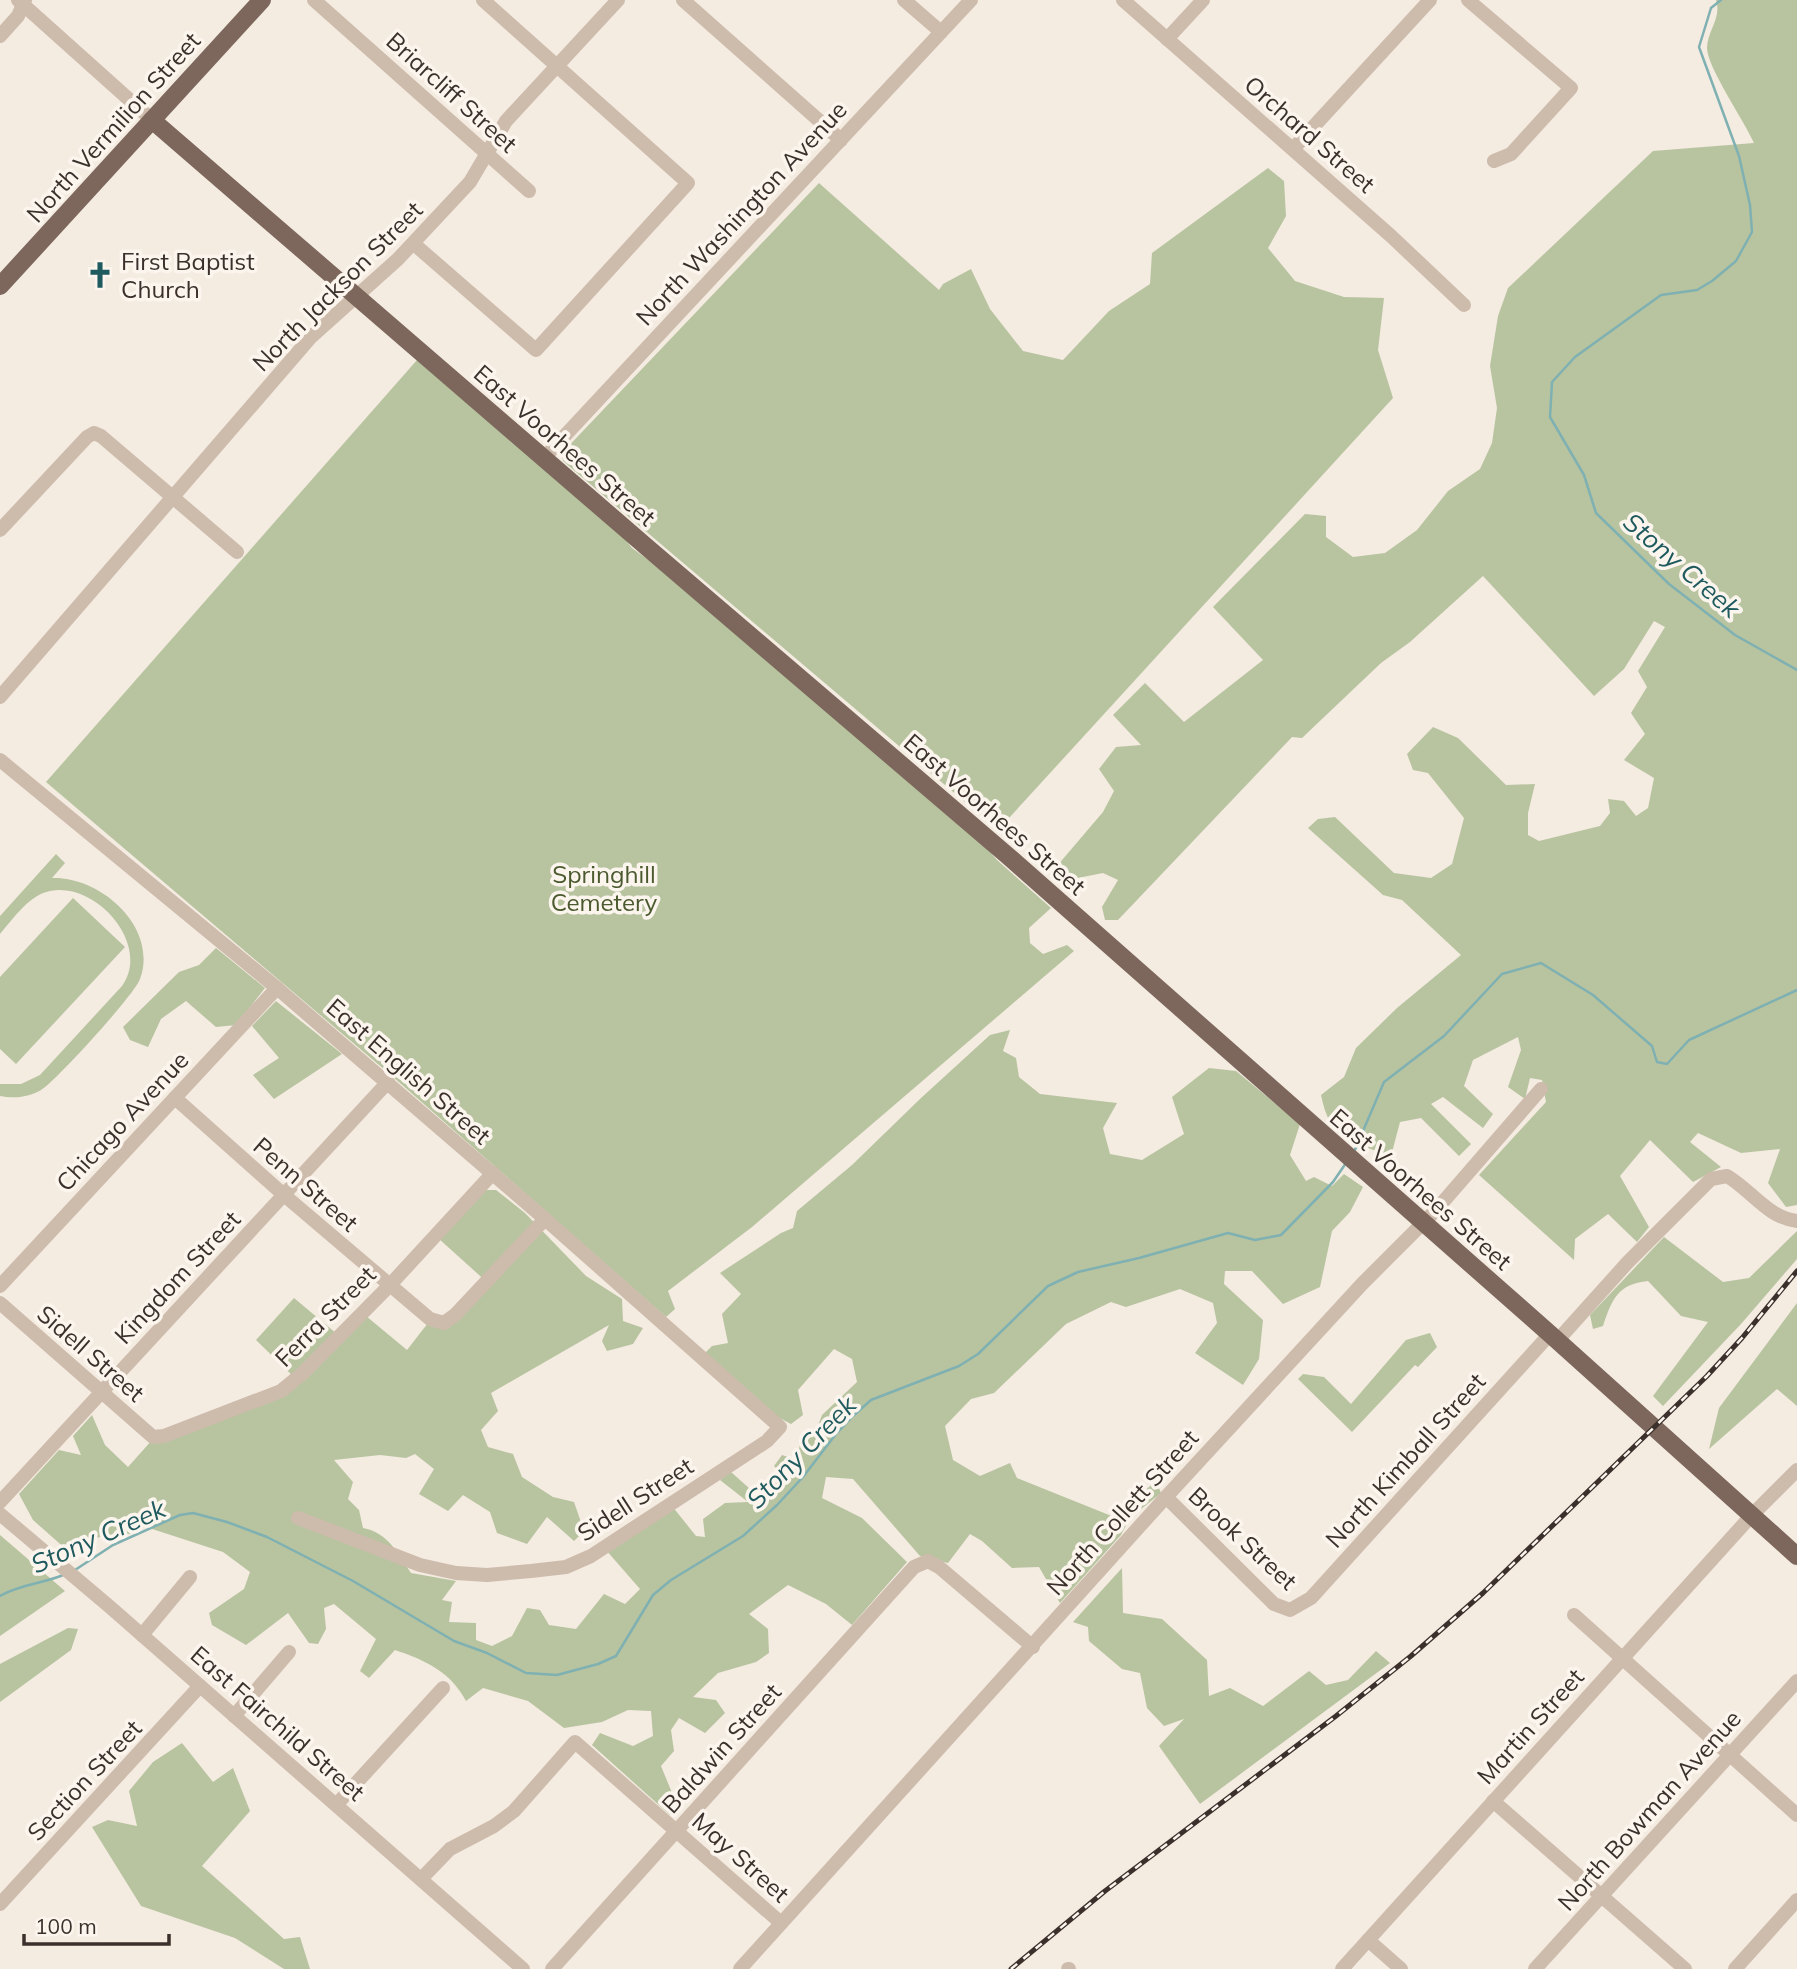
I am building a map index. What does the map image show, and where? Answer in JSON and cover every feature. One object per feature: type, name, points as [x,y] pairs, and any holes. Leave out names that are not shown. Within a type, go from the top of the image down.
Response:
[{"type":"main road","name":"North Vermilion Street","points":[[0,286],[262,0]]},
{"type":"main road","name":"East Voorhees Street","points":[[152,120],[1008,856],[1797,1556]]},
{"type":"street","name":"Briarcliff Street","points":[[314,0],[529,191]]},
{"type":"street","points":[[414,244],[537,349],[688,183],[483,0]]},
{"type":"street","name":"North Jackson Street","points":[[0,697],[311,337],[414,244],[470,182],[506,121],[618,0]]},
{"type":"street","points":[[683,0],[841,140]]},
{"type":"street","points":[[904,0],[941,32]]},
{"type":"street","name":"North Washington Avenue","points":[[544,458],[971,0]]},
{"type":"street","name":"Orchard Street","points":[[1123,0],[1293,149],[1464,305]]},
{"type":"street","points":[[1167,39],[1203,0]]},
{"type":"street","points":[[1293,149],[1430,0]]},
{"type":"street","points":[[1468,0],[1571,88],[1511,154],[1494,161]]},
{"type":"street","points":[[0,36],[18,16],[22,1],[152,120]]},
{"type":"street","points":[[0,530],[87,437],[94,433],[101,436],[237,552]]},
{"type":"street","name":"East English Street","points":[[0,760],[388,1082],[780,1427]]},
{"type":"street","name":"Chicago Avenue","points":[[0,1286],[277,988]]},
{"type":"street","name":"Kingdom Street","points":[[0,1502],[388,1082]]},
{"type":"street","name":"North Collett Street","points":[[740,1969],[1166,1497],[1362,1284],[1423,1222],[1542,1089]]},
{"type":"street","name":"Penn Street","points":[[175,1098],[430,1319],[444,1323],[455,1315],[545,1219]]},
{"type":"street","name":"Ferra Street","points":[[153,1437],[164,1436],[281,1391],[303,1373],[389,1286],[493,1173]]},
{"type":"street","name":"North Kimball Street","points":[[1290,1610],[1311,1598],[1554,1338],[1711,1179],[1727,1176],[1738,1182],[1775,1214],[1797,1221]]},
{"type":"street","name":"Sidell Street","points":[[0,1303],[153,1437]]},
{"type":"street","name":"Sidell Street","points":[[298,1518],[420,1565],[456,1573],[487,1575],[566,1567],[603,1548],[767,1441],[780,1427]]},
{"type":"street","name":"Martin Street","points":[[1342,1969],[1752,1515],[1797,1470]]},
{"type":"street","name":"Brook Street","points":[[1166,1497],[1274,1604],[1290,1610]]},
{"type":"street","name":"East Fairchild Street","points":[[0,1514],[337,1804],[523,1969]]},
{"type":"street","name":"Baldwin Street","points":[[552,1969],[914,1567],[928,1561],[939,1567],[1032,1647]]},
{"type":"street","points":[[142,1635],[190,1577]]},
{"type":"street","points":[[1574,1615],[1797,1815]]},
{"type":"street","points":[[234,1716],[289,1652]]},
{"type":"street","name":"North Bowman Avenue","points":[[1535,1969],[1797,1681]]},
{"type":"street","name":"Section Street","points":[[0,1904],[200,1686]]},
{"type":"street","points":[[337,1804],[443,1688]]},
{"type":"street","name":"May Street","points":[[421,1878],[450,1849],[494,1826],[514,1811],[575,1742],[781,1923]]},
{"type":"street","points":[[1493,1801],[1685,1969]]},
{"type":"street","points":[[1735,1969],[1797,1900]]},
{"type":"street","points":[[1368,1940],[1401,1969]]},
{"type":"green space","points":[[1716,0],[1797,0],[1797,1205],[1786,1207],[1768,1183],[1780,1149],[1741,1153],[1698,1133],[1690,1142],[1721,1167],[1693,1182],[1650,1140],[1620,1176],[1649,1227],[1637,1242],[1608,1214],[1575,1239],[1574,1260],[1479,1175],[1546,1102],[1542,1080],[1530,1078],[1525,1099],[1508,1087],[1521,1050],[1518,1037],[1473,1060],[1464,1086],[1493,1114],[1483,1128],[1443,1097],[1431,1104],[1471,1144],[1459,1156],[1421,1118],[1400,1122],[1391,1156],[1354,1143],[1337,1131],[1330,1122],[1321,1095],[1344,1077],[1356,1048],[1397,1008],[1461,955],[1402,900],[1383,895],[1308,828],[1318,819],[1335,817],[1394,873],[1431,878],[1452,864],[1464,818],[1428,773],[1413,770],[1407,754],[1433,727],[1458,738],[1506,785],[1535,784],[1528,813],[1528,835],[1539,841],[1600,826],[1610,813],[1608,799],[1624,801],[1636,816],[1648,808],[1654,778],[1624,760],[1645,734],[1631,713],[1647,687],[1638,671],[1665,627],[1654,621],[1624,669],[1594,696],[1483,576],[1410,642],[1381,663],[1302,738],[1292,737],[1118,920],[1105,920],[1102,907],[1118,880],[1103,873],[1062,881],[1051,873],[1103,812],[1114,791],[1099,769],[1116,747],[1141,745],[1113,715],[1145,683],[1184,722],[1263,660],[1213,607],[1305,514],[1326,516],[1326,537],[1353,557],[1385,553],[1417,530],[1448,491],[1480,469],[1492,443],[1497,408],[1490,366],[1498,316],[1508,288],[1653,151],[1754,143],[1719,81],[1709,57],[1707,48],[1716,19]]},
{"type":"green space","points":[[1268,168],[1284,181],[1286,216],[1268,248],[1295,281],[1344,297],[1384,298],[1378,350],[1393,398],[998,830],[563,461],[562,453],[819,183],[939,290],[943,284],[971,269],[990,309],[1023,351],[1063,360],[1109,311],[1150,284],[1152,253]]},
{"type":"green space","name":"Springhill Cemetery","points":[[417,360],[622,535],[632,548],[669,575],[985,846],[1051,908],[1029,928],[1030,943],[1043,954],[1067,945],[1074,951],[752,1227],[668,1291],[675,1309],[666,1317],[392,1076],[46,782]]},
{"type":"green space","points":[[56,854],[65,863],[52,878],[70,880],[106,895],[121,908],[133,924],[141,941],[144,960],[140,979],[78,1055],[41,1090],[26,1096],[0,1096],[0,1084],[21,1084],[40,1075],[122,986],[129,969],[129,951],[123,933],[112,917],[97,903],[80,894],[61,890],[37,896],[25,905],[0,934],[0,916]]},
{"type":"green space","points":[[73,898],[125,947],[16,1064],[0,1049],[0,977]]},
{"type":"green space","points":[[216,948],[265,988],[236,1025],[216,1027],[186,1001],[161,1019],[148,1047],[130,1040],[123,1027],[179,972],[199,965]]},
{"type":"green space","points":[[276,1001],[342,1054],[274,1099],[253,1075],[279,1058],[252,1026]]},
{"type":"green space","points":[[1010,1030],[1003,1051],[1016,1058],[1019,1077],[1040,1094],[1117,1103],[1103,1128],[1110,1154],[1142,1160],[1184,1134],[1172,1097],[1209,1068],[1236,1071],[1300,1124],[1290,1155],[1306,1181],[1314,1177],[1332,1186],[1344,1174],[1363,1187],[1350,1212],[1332,1231],[1320,1287],[1283,1304],[1252,1271],[1225,1271],[1224,1284],[1263,1320],[1259,1359],[1243,1385],[1195,1353],[1217,1323],[1213,1303],[1180,1289],[1126,1307],[1111,1302],[1066,1324],[994,1393],[971,1399],[945,1426],[953,1460],[980,1476],[1010,1463],[1017,1478],[1114,1517],[1156,1481],[1161,1493],[1130,1518],[1121,1535],[1060,1603],[1039,1567],[1012,1568],[982,1541],[970,1534],[948,1563],[920,1556],[853,1479],[826,1477],[822,1498],[862,1518],[907,1562],[852,1625],[826,1604],[788,1585],[749,1614],[768,1629],[769,1653],[756,1662],[718,1673],[693,1697],[716,1700],[725,1713],[705,1733],[679,1718],[671,1730],[674,1751],[661,1766],[677,1805],[670,1815],[592,1745],[600,1733],[633,1746],[653,1736],[651,1711],[628,1710],[602,1722],[564,1728],[528,1701],[483,1688],[466,1701],[453,1682],[436,1668],[395,1650],[369,1678],[360,1671],[376,1639],[334,1604],[324,1608],[326,1629],[318,1644],[309,1643],[288,1613],[246,1645],[212,1625],[209,1613],[244,1589],[250,1572],[223,1552],[146,1527],[111,1541],[104,1535],[68,1551],[33,1520],[19,1494],[59,1450],[81,1455],[73,1436],[92,1415],[105,1445],[128,1467],[153,1439],[298,1381],[256,1340],[294,1298],[337,1334],[366,1316],[407,1350],[428,1323],[452,1325],[489,1284],[438,1238],[481,1190],[496,1190],[525,1213],[586,1276],[622,1299],[623,1321],[643,1328],[633,1344],[607,1351],[602,1341],[609,1325],[491,1393],[498,1411],[481,1430],[488,1447],[513,1454],[522,1477],[553,1497],[574,1502],[584,1531],[574,1541],[547,1517],[527,1544],[497,1533],[490,1512],[463,1495],[448,1511],[419,1494],[434,1469],[415,1454],[406,1458],[380,1455],[334,1460],[353,1482],[348,1499],[359,1510],[363,1528],[385,1539],[411,1573],[456,1581],[442,1600],[452,1602],[449,1622],[476,1623],[476,1640],[492,1646],[512,1636],[527,1608],[540,1610],[549,1625],[576,1629],[604,1594],[625,1604],[640,1589],[606,1550],[672,1506],[696,1536],[705,1537],[703,1519],[725,1503],[748,1502],[720,1480],[731,1472],[759,1497],[784,1476],[774,1466],[782,1455],[797,1460],[800,1444],[818,1426],[822,1415],[857,1382],[852,1359],[834,1349],[798,1390],[803,1415],[791,1424],[774,1415],[704,1354],[712,1346],[728,1343],[722,1314],[741,1294],[720,1273],[793,1228],[797,1211],[852,1165],[990,1035]]},
{"type":"green space","points":[[1797,1231],[1797,1259],[1741,1324],[1663,1406],[1653,1396],[1708,1322],[1681,1316],[1648,1281],[1623,1289],[1613,1301],[1603,1326],[1593,1329],[1590,1315],[1664,1237],[1723,1282],[1749,1278]]},
{"type":"green space","points":[[1797,1303],[1797,1406],[1777,1389],[1709,1449],[1719,1408]]},
{"type":"green space","points":[[1430,1333],[1437,1347],[1418,1367],[1415,1365],[1352,1432],[1298,1379],[1303,1374],[1324,1377],[1351,1404],[1406,1340]]},
{"type":"green space","points":[[0,1535],[65,1591],[0,1636]]},
{"type":"green space","points":[[1122,1568],[1123,1613],[1162,1619],[1207,1660],[1209,1696],[1230,1688],[1263,1706],[1309,1671],[1326,1685],[1348,1680],[1376,1651],[1390,1663],[1200,1804],[1159,1746],[1184,1719],[1164,1726],[1147,1708],[1140,1673],[1122,1669],[1089,1641],[1088,1627],[1073,1622]]},
{"type":"green space","points":[[68,1628],[78,1629],[71,1650],[0,1702],[0,1664]]},
{"type":"green space","points":[[182,1743],[213,1782],[233,1768],[250,1811],[202,1866],[284,1939],[300,1937],[310,1969],[284,1969],[235,1938],[141,1906],[92,1827],[108,1820],[137,1826],[129,1791],[153,1762]]},
{"type":"waterway","name":"Stony Creek","points":[[1721,0],[1711,8],[1699,47],[1739,156],[1750,205],[1752,232],[1736,261],[1712,281],[1697,290],[1661,295],[1575,357],[1552,382],[1550,417],[1584,475],[1596,513],[1669,584],[1735,635],[1797,670]]},
{"type":"waterway","name":"Stony Creek","points":[[1354,1152],[1384,1082],[1444,1036],[1502,974],[1541,963],[1593,995],[1652,1046],[1657,1062],[1667,1064],[1689,1040],[1797,990]]},
{"type":"waterway","name":"Stony Creek","points":[[75,1570],[113,1545],[180,1515],[193,1513],[267,1537],[353,1581],[454,1641],[487,1653],[526,1673],[557,1675],[598,1664],[616,1656],[653,1595],[671,1580],[743,1536],[777,1505],[803,1477],[836,1434],[871,1400],[959,1366],[978,1354],[1048,1286],[1078,1272],[1228,1233],[1255,1240],[1281,1235],[1333,1182],[1346,1163]]},
{"type":"waterway","name":"Stony Creek","points":[[0,1596],[63,1575]]},
{"type":"railway","points":[[1011,1969],[1105,1891],[1336,1716],[1411,1656],[1483,1593],[1707,1376],[1797,1271]]},
{"type":"place","name":"First Baptist Church","points":[[100,275]]}]
